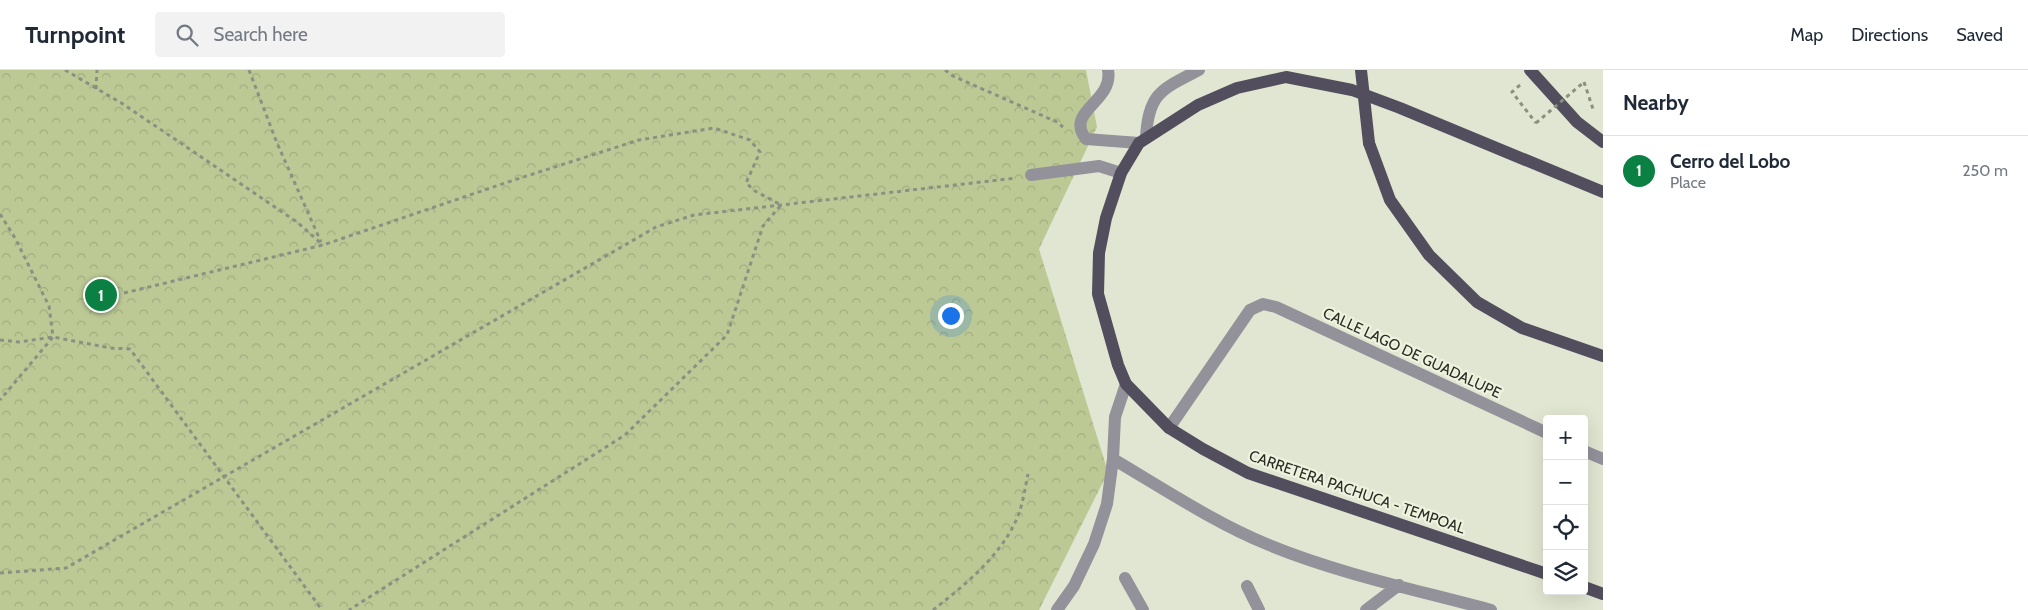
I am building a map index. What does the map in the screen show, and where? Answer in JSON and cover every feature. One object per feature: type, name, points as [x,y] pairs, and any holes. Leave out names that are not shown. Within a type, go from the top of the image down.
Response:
[{"type":"main road","points":[[1361,70],[1368,143],[1390,200],[1429,255],[1477,302],[1522,328],[1603,356]]},
{"type":"main road","points":[[1530,70],[1577,122],[1603,142]]},
{"type":"main road","name":"CARRETERA PACHUCA - TEMPOAL","points":[[1543,573],[1248,473],[1169,428],[1126,384],[1118,364],[1098,294],[1099,253],[1106,218],[1121,173],[1143,140],[1198,105],[1237,88],[1286,77],[1352,90],[1603,192]]},
{"type":"main road","points":[[1588,588],[1603,594]]},
{"type":"street","points":[[1108,70],[1110,80],[1104,92],[1086,111],[1080,123],[1081,133],[1086,139],[1143,140],[1147,117],[1153,101],[1167,87],[1199,70]]},
{"type":"street","points":[[1031,175],[1099,166],[1121,173]]},
{"type":"street","name":"CALLE LAGO DE GUADALUPE","points":[[1169,428],[1250,310],[1262,304],[1276,307],[1543,432]]},
{"type":"street","points":[[1057,610],[1074,586],[1094,544],[1108,504],[1115,417],[1126,384]]},
{"type":"street","points":[[1588,453],[1603,459]]},
{"type":"street","points":[[1113,460],[1213,517],[1268,545],[1324,564],[1491,610]]},
{"type":"street","points":[[1125,578],[1143,610]]},
{"type":"street","points":[[1366,610],[1400,585]]},
{"type":"street","points":[[1247,586],[1259,610]]},
{"type":"path","points":[[65,70],[123,104],[297,222],[323,245]]},
{"type":"path","points":[[96,88],[97,70]]},
{"type":"path","points":[[249,70],[277,143],[323,245]]},
{"type":"path","points":[[945,70],[953,76],[1057,122],[1064,128]]},
{"type":"path","points":[[1512,92],[1536,122],[1584,82]]},
{"type":"path","points":[[124,293],[323,245],[639,140],[714,128],[750,140],[760,152],[746,183],[755,191],[781,205]]},
{"type":"path","points":[[0,572],[66,568],[656,227],[694,214],[986,182],[1031,175]]},
{"type":"path","points":[[349,610],[617,440],[639,421],[727,335],[763,226],[781,205]]},
{"type":"path","points":[[0,214],[15,238],[49,306],[53,337],[0,400]]},
{"type":"path","points":[[0,340],[19,342],[53,337],[110,348],[130,349],[322,610]]},
{"type":"path","points":[[933,610],[952,596],[997,551],[1018,516],[1028,474]]},
{"type":"green space","points":[[0,70],[1086,70],[1097,127],[1039,249],[1108,472],[1039,610],[0,610]]},
{"type":"place","name":"Cerro del Lobo","points":[[101,295]]}]
